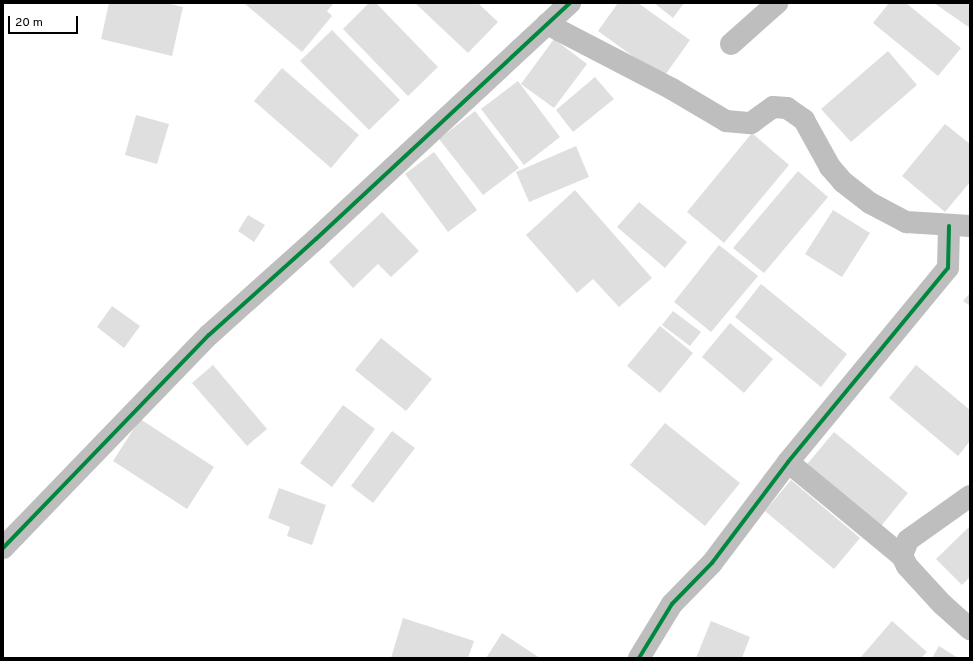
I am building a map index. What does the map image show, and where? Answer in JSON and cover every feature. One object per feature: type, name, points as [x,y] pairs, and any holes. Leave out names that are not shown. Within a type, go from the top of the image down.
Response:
[{"type":"street","points":[[3,548],[209,335],[316,239],[570,3]]},
{"type":"street","points":[[731,44],[778,3]]},
{"type":"street","points":[[547,24],[672,89],[726,121],[751,123],[773,107],[787,108],[804,120],[830,167],[842,182],[870,203],[906,222],[960,226],[948,268],[788,462],[712,563],[672,604],[639,658]]},
{"type":"street","points":[[788,462],[902,556],[908,566],[927,588],[970,629]]},
{"type":"street","points":[[902,556],[908,540],[970,496]]},
{"type":"building","points":[[109,3],[166,3],[183,7],[172,56],[101,39]]},
{"type":"building","points":[[244,3],[334,3],[327,11],[332,16],[302,52]]},
{"type":"building","points":[[369,3],[376,3],[438,67],[408,96],[343,29]]},
{"type":"building","points":[[415,3],[478,3],[498,22],[468,53]]},
{"type":"building","points":[[618,3],[638,3],[690,40],[663,78],[598,31]]},
{"type":"building","points":[[654,3],[684,3],[673,18]]},
{"type":"building","points":[[889,3],[906,3],[961,48],[938,76],[873,23]]},
{"type":"building","points":[[934,3],[970,3],[970,28]]},
{"type":"building","points":[[332,30],[400,100],[369,130],[300,61]]},
{"type":"building","points":[[554,39],[587,64],[554,108],[521,84]]},
{"type":"building","points":[[888,51],[917,85],[851,142],[821,109]]},
{"type":"building","points":[[282,68],[359,135],[331,168],[254,101]]},
{"type":"building","points":[[595,77],[614,99],[573,132],[556,110]]},
{"type":"building","points":[[518,81],[560,137],[524,165],[481,109]]},
{"type":"building","points":[[475,111],[519,168],[483,195],[439,139]]},
{"type":"building","points":[[136,115],[169,124],[157,164],[125,155]]},
{"type":"building","points":[[945,124],[970,144],[970,182],[945,212],[902,176]]},
{"type":"building","points":[[752,133],[789,165],[724,243],[687,212]]},
{"type":"building","points":[[576,146],[589,177],[529,202],[516,172]]},
{"type":"building","points":[[434,152],[477,210],[448,232],[405,174]]},
{"type":"building","points":[[798,171],[828,197],[764,273],[733,248]]},
{"type":"building","points":[[575,190],[652,278],[619,307],[593,279],[577,293],[526,235]]},
{"type":"building","points":[[639,202],[687,242],[665,268],[617,227]]},
{"type":"building","points":[[833,210],[870,233],[842,277],[805,254]]},
{"type":"building","points":[[382,212],[419,251],[391,277],[378,264],[353,288],[329,262]]},
{"type":"building","points":[[248,215],[265,225],[254,242],[238,231]]},
{"type":"building","points":[[719,245],[758,276],[711,332],[674,302]]},
{"type":"building","points":[[761,284],[847,354],[821,387],[735,317]]},
{"type":"building","points":[[970,293],[970,306],[963,301]]},
{"type":"building","points":[[112,306],[140,326],[124,348],[97,327]]},
{"type":"building","points":[[673,311],[701,332],[690,346],[662,325]]},
{"type":"building","points":[[730,323],[773,359],[744,393],[702,357]]},
{"type":"building","points":[[660,326],[693,353],[660,393],[627,366]]},
{"type":"building","points":[[381,338],[432,379],[406,411],[355,370]]},
{"type":"building","points":[[213,365],[267,429],[247,446],[192,383]]},
{"type":"building","points":[[916,365],[970,410],[970,441],[958,456],[889,398]]},
{"type":"building","points":[[343,405],[375,429],[332,487],[300,463]]},
{"type":"building","points":[[140,419],[214,467],[187,509],[113,461]]},
{"type":"building","points":[[665,423],[740,483],[705,526],[630,465]]},
{"type":"building","points":[[392,431],[415,448],[373,503],[351,486]]},
{"type":"building","points":[[834,432],[908,493],[877,531],[803,469]]},
{"type":"building","points":[[791,480],[860,538],[834,569],[765,511]]},
{"type":"building","points":[[279,488],[326,505],[312,545],[287,536],[290,527],[268,518]]},
{"type":"building","points":[[970,526],[970,577],[962,585],[936,559]]},
{"type":"building","points":[[403,618],[474,641],[468,658],[391,658]]},
{"type":"building","points":[[711,621],[750,637],[742,658],[696,658]]},
{"type":"building","points":[[892,621],[927,652],[921,658],[860,658]]},
{"type":"building","points":[[502,633],[540,658],[486,658]]},
{"type":"building","points":[[939,646],[958,658],[932,658]]},
{"type":"cycle path","points":[[3,548],[209,335],[316,239],[570,3]]},
{"type":"cycle path","points":[[639,658],[672,604],[712,563],[788,462],[948,268],[949,226]]}]
